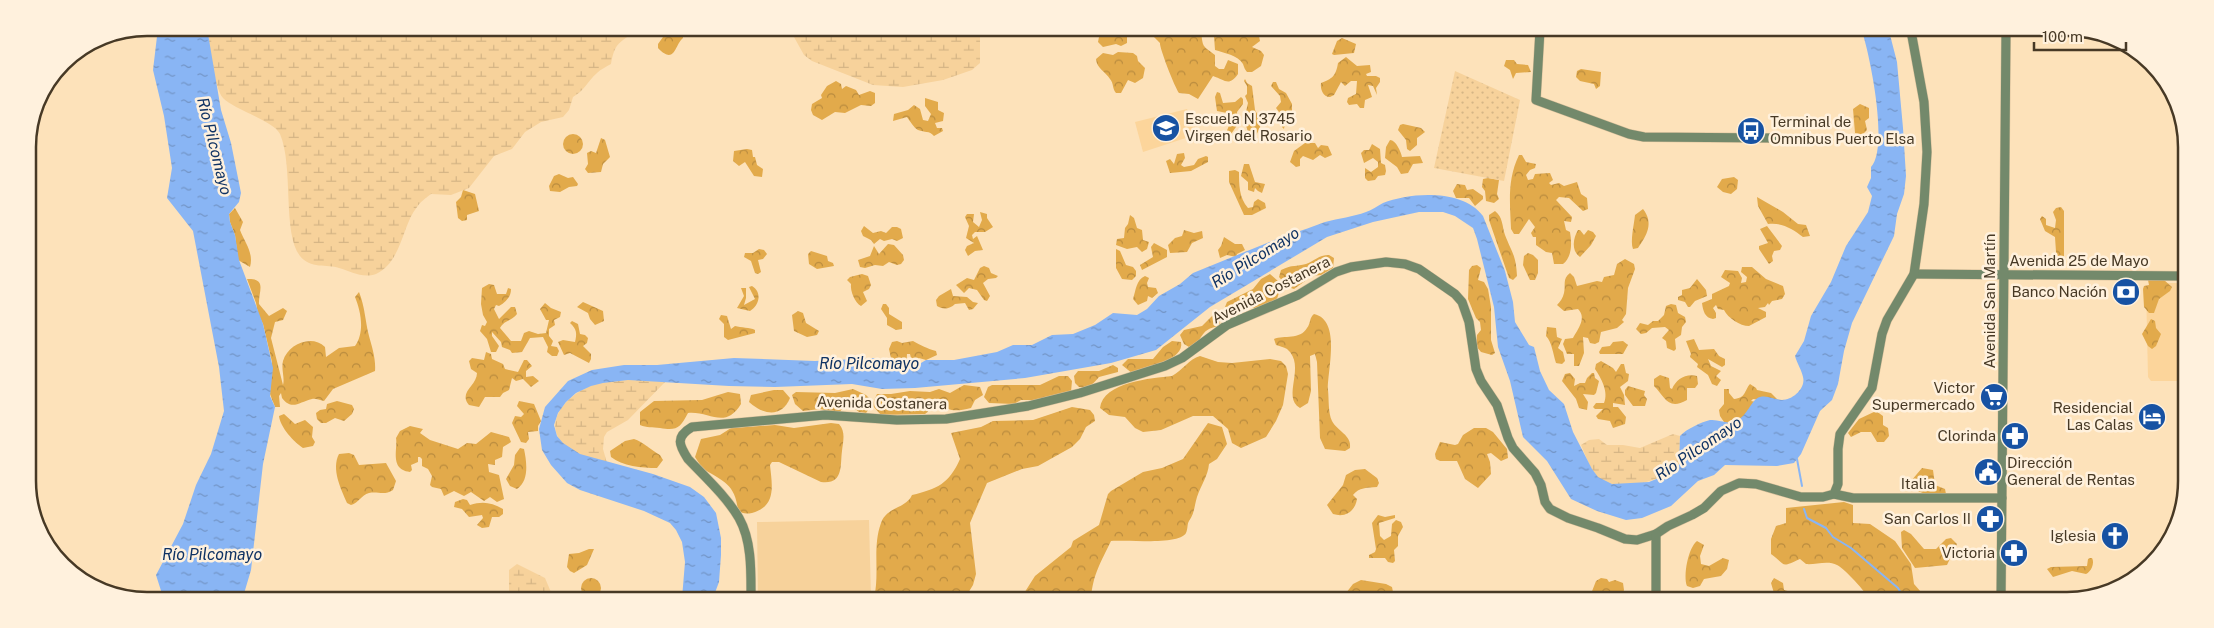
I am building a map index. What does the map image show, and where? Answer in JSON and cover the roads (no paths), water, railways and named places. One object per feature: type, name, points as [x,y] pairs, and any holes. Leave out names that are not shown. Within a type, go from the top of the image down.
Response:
[{"type":"street","points":[[1540,36],[1536,100],[1628,134],[1644,137],[1772,138]]},
{"type":"street","points":[[1834,494],[1838,484],[1840,434],[1872,388],[1882,334],[1887,320],[1914,274],[1924,204],[1927,152],[1924,102],[1912,36]]},
{"type":"street","name":"Avenida San Martín","points":[[2001,592],[2006,36]]},
{"type":"street","name":"Avenida Costanera","points":[[751,592],[748,544],[740,518],[688,459],[682,449],[680,440],[683,432],[692,427],[825,415],[898,420],[946,419],[1028,406],[1080,393],[1165,366],[1182,358],[1227,325],[1298,294],[1336,272],[1351,267],[1386,262],[1406,264],[1419,269],[1455,294],[1462,302],[1469,322],[1476,369],[1481,382],[1497,405],[1513,448],[1536,473],[1545,502],[1550,509],[1568,518],[1625,539],[1647,538],[1704,508],[1721,491],[1739,483],[1756,484],[1801,497],[1823,497],[1834,494]]},
{"type":"street","name":"Avenida 25 de Mayo","points":[[1914,274],[2178,276]]},
{"type":"street","name":"Italia","points":[[1834,494],[1853,498],[2002,498]]},
{"type":"street","points":[[1656,534],[1656,592]]},
{"type":"water","name":"Río Pilcomayo","points":[[157,36],[208,36],[221,110],[231,143],[241,193],[239,202],[229,214],[230,222],[235,235],[239,260],[263,324],[273,368],[270,396],[275,407],[263,464],[251,570],[244,592],[161,592],[156,575],[183,524],[196,485],[211,454],[224,411],[219,367],[193,231],[167,198],[172,168],[164,116],[153,70]]},
{"type":"water","points":[[1863,36],[1890,36],[1897,62],[1906,176],[1904,194],[1897,214],[1894,236],[1852,323],[1844,351],[1838,384],[1832,400],[1820,411],[1801,454],[1794,463],[1777,466],[1725,465],[1714,475],[1698,481],[1671,506],[1642,518],[1626,520],[1597,511],[1571,499],[1547,461],[1523,437],[1510,381],[1498,347],[1494,307],[1477,239],[1473,228],[1455,216],[1443,212],[1419,212],[1373,222],[1327,237],[1210,307],[1156,350],[1111,363],[1025,378],[915,388],[882,389],[852,384],[775,387],[729,386],[628,380],[591,386],[576,393],[558,413],[554,425],[557,436],[563,443],[580,454],[653,474],[690,487],[704,497],[716,513],[721,538],[721,555],[719,582],[715,592],[682,592],[685,562],[682,542],[670,523],[644,511],[580,490],[567,483],[551,465],[542,450],[539,429],[545,407],[568,381],[592,370],[624,365],[657,365],[734,358],[815,361],[875,358],[894,364],[921,363],[926,360],[954,360],[997,352],[1013,345],[1032,345],[1052,335],[1073,334],[1095,325],[1113,313],[1137,315],[1147,309],[1159,296],[1180,284],[1193,273],[1289,234],[1325,222],[1361,214],[1395,199],[1436,195],[1463,201],[1474,207],[1483,216],[1505,271],[1513,302],[1515,322],[1529,345],[1534,347],[1540,371],[1549,390],[1564,404],[1573,432],[1592,469],[1598,477],[1612,484],[1649,482],[1671,473],[1679,465],[1680,436],[1686,431],[1710,420],[1736,421],[1744,415],[1757,398],[1786,399],[1794,396],[1801,389],[1803,385],[1802,375],[1795,356],[1804,341],[1811,316],[1831,282],[1846,246],[1868,212],[1872,196],[1867,187],[1871,178],[1871,167],[1876,156],[1878,122],[1869,60]]},
{"type":"waterway","points":[[1797,459],[1802,486]]},
{"type":"waterway","points":[[1804,509],[1807,518],[1826,528],[1833,537],[1851,548],[1900,592]]},
{"type":"place","name":"Escuela N 3745 Virgen del Rosario","points":[[1166,128]]},
{"type":"place","name":"Terminal de Omnibus Puerto Elsa","points":[[1751,131]]},
{"type":"place","name":"Banco Nación","points":[[2126,292]]},
{"type":"place","name":"Victor Supermercado","points":[[1994,397]]},
{"type":"place","name":"Residencial Las Calas","points":[[2152,417]]},
{"type":"place","name":"Clorinda","points":[[2015,436]]},
{"type":"place","name":"Dirección General de Rentas","points":[[1988,472]]},
{"type":"place","name":"San Carlos II","points":[[1990,519]]},
{"type":"place","name":"Iglesia","points":[[2115,536]]},
{"type":"place","name":"Victoria","points":[[2014,553]]}]
